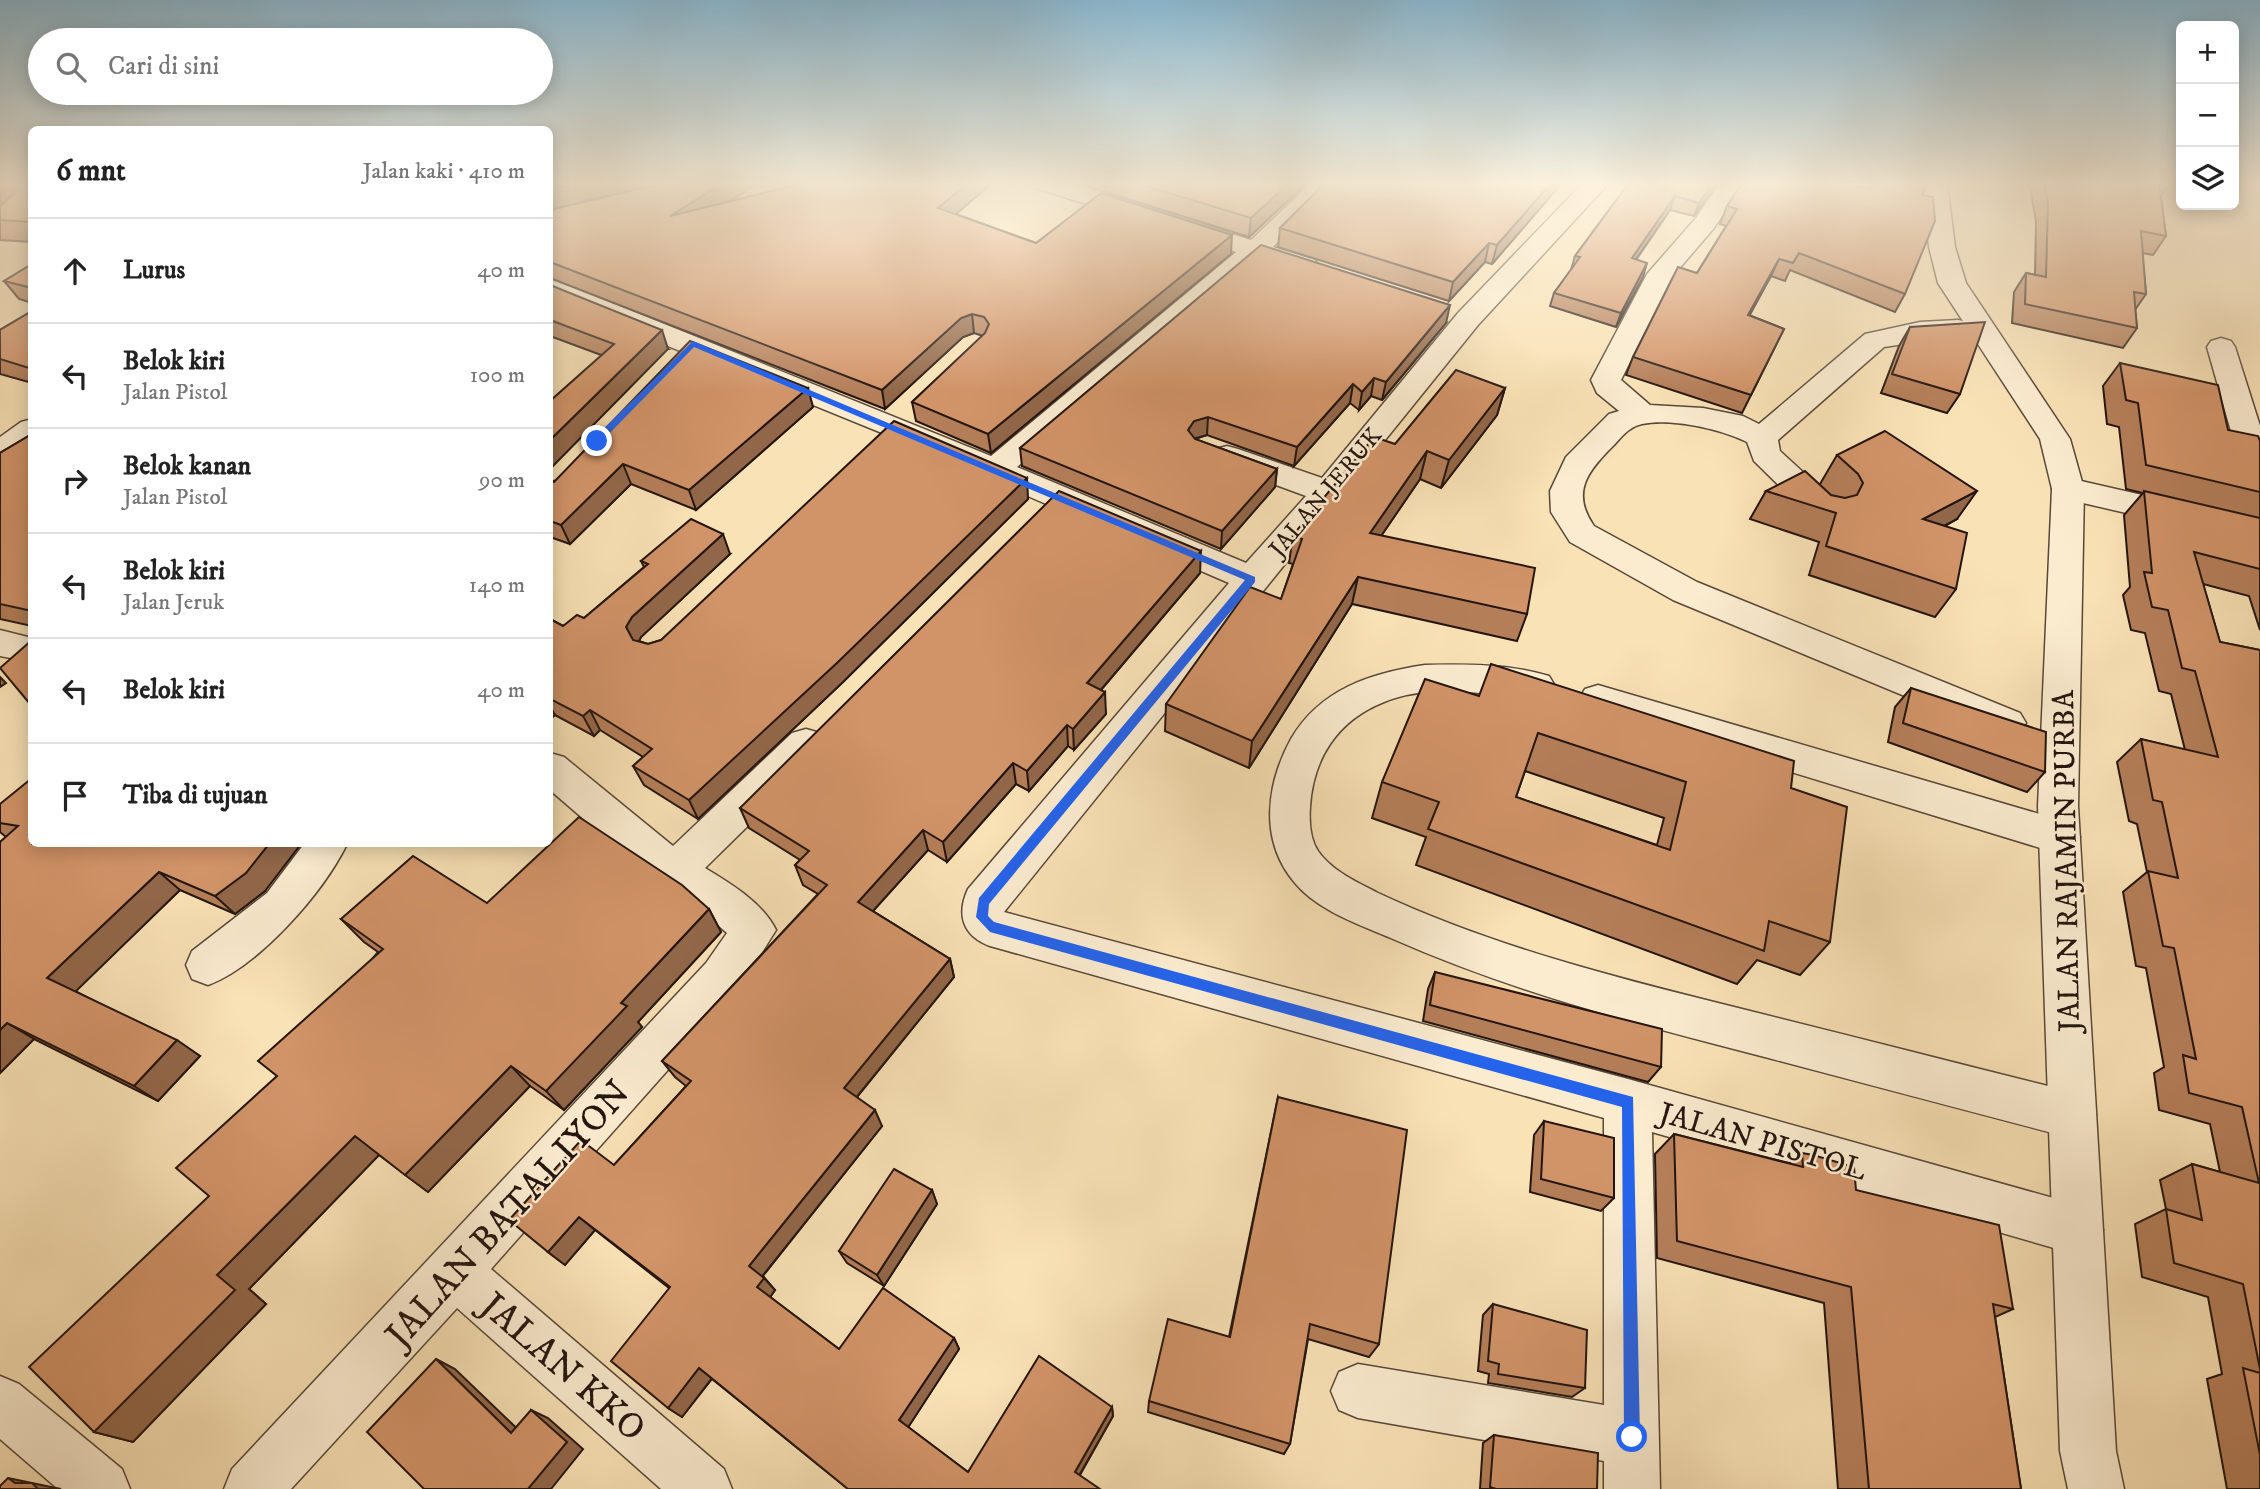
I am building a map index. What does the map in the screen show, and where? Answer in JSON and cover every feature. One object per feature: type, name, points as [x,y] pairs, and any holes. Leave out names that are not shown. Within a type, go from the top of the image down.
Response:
[{"type":"street","points":[[996,469],[1252,252]]},
{"type":"street","points":[[1263,252],[1330,274]]},
{"type":"street","name":"JALAN JERUK","points":[[553,289],[683,353],[892,426],[1252,579],[1328,492],[1455,315],[1522,252]]},
{"type":"street","points":[[1642,414],[1608,387],[1606,380],[1660,274],[1679,252]]},
{"type":"street","name":"JALAN RAJAMIN PURBA","points":[[1944,252],[1952,283],[2055,439],[2068,489],[2060,745],[2060,837],[2088,1451],[2096,1489]]},
{"type":"street","points":[[1762,437],[1875,340],[1920,331],[1979,327]]},
{"type":"street","points":[[2221,346],[2260,477]]},
{"type":"street","points":[[1762,437],[1732,423],[1703,417],[1642,414],[1620,421],[1577,464],[1566,491],[1567,512],[1582,534],[1685,591],[2060,745]]},
{"type":"street","points":[[0,452],[28,432]]},
{"type":"street","points":[[1762,437],[1765,454],[1827,513]]},
{"type":"street","points":[[1206,448],[1328,492]]},
{"type":"street","points":[[2068,489],[2260,533]]},
{"type":"street","points":[[1028,523],[1056,495]]},
{"type":"street","name":"JALAN PISTOL","points":[[1252,579],[983,902],[981,911],[984,922],[990,927],[1629,1102],[2078,1230]]},
{"type":"street","points":[[2060,837],[1569,691],[1466,677],[1378,686],[1340,706],[1318,728],[1301,758],[1291,802],[1290,834],[1310,872],[1342,893],[1450,945],[1589,991],[2072,1115]]},
{"type":"street","points":[[553,770],[674,871],[829,722]]},
{"type":"street","points":[[208,965],[282,906],[325,847]]},
{"type":"street","name":"JALAN BATALIYON","points":[[252,1489],[455,1272],[722,977],[754,930],[711,893],[674,871]]},
{"type":"street","points":[[1358,1391],[1632,1463],[1629,1102]]},
{"type":"street","name":"JALAN KKO","points":[[455,1272],[704,1489]]},
{"type":"street","points":[[0,1403],[102,1489]]},
{"type":"building","points":[[553,252],[1211,252],[988,434],[912,402],[985,333],[989,324],[984,317],[972,314],[961,318],[882,390],[553,263]]},
{"type":"building","points":[[1252,252],[1285,252],[1450,305],[1386,382],[1374,378],[1362,392],[1353,384],[1297,447],[1208,417],[1194,421],[1188,430],[1195,439],[1277,469],[1222,531],[1020,448]]},
{"type":"building","points":[[1358,252],[1480,252],[1453,282]]},
{"type":"building","points":[[1578,252],[1636,252],[1632,258],[1647,263],[1621,313],[1554,293],[1580,257],[1575,256]]},
{"type":"building","points":[[1710,252],[1922,252],[1905,294],[1799,253],[1793,263],[1779,259],[1748,315],[1784,329],[1751,395],[1633,357],[1678,267],[1697,273]]},
{"type":"building","points":[[2047,252],[2143,252],[2146,294],[2134,292],[2137,328],[2025,304],[2026,273],[2046,277]]},
{"type":"building","points":[[28,266],[28,287],[4,281]]},
{"type":"building","points":[[553,286],[662,330],[553,437],[553,398],[614,344],[553,321]]},
{"type":"building","points":[[28,313],[28,368],[0,359],[0,330]]},
{"type":"building","points":[[1985,322],[1960,394],[1892,374],[1910,327]]},
{"type":"building","points":[[690,341],[808,388],[689,490],[623,464],[561,525],[553,522],[554,482]]},
{"type":"building","points":[[2120,363],[2218,385],[2228,430],[2258,436],[2260,441],[2260,492],[2146,465],[2138,403],[2126,400]]},
{"type":"building","points":[[1456,370],[1505,388],[1449,460],[1427,451],[1370,533],[1535,568],[1527,614],[1358,577],[1252,741],[1166,704],[1250,587],[1281,599],[1302,539],[1293,535],[1374,437],[1395,444]]},
{"type":"building","points":[[894,421],[1027,478],[838,662],[689,800],[633,766],[652,749],[590,710],[583,716],[553,701],[553,621],[563,626],[577,615],[584,618],[648,564],[641,561],[691,519],[723,534],[632,617],[626,627],[633,640],[648,644],[661,640]]},
{"type":"building","points":[[1885,431],[1977,491],[1923,519],[1967,533],[1956,589],[1826,546],[1836,513],[1766,491],[1805,471],[1831,495],[1845,498],[1857,495],[1863,483],[1858,474],[1837,455]]},
{"type":"building","points":[[28,436],[28,610],[0,604],[0,453]]},
{"type":"building","points":[[1059,491],[1201,551],[1087,683],[1105,692],[1073,729],[1067,725],[1027,771],[1013,763],[943,842],[923,830],[858,902],[950,959],[844,1088],[875,1110],[749,1266],[764,1278],[757,1287],[839,1349],[883,1288],[954,1338],[899,1420],[968,1472],[1039,1356],[1112,1407],[1075,1472],[1100,1489],[848,1489],[699,1368],[668,1408],[611,1361],[670,1287],[579,1217],[548,1252],[509,1220],[581,1140],[614,1165],[691,1081],[662,1061],[827,885],[795,865],[809,851],[740,808]]},
{"type":"building","points":[[2144,491],[2260,518],[2260,569],[2194,552],[2220,642],[2260,650],[2260,1369],[2243,1284],[2174,1263],[2166,1209],[2202,1220],[2192,1164],[2259,1183],[2242,1107],[2189,1093],[2183,1055],[2196,1059],[2174,948],[2163,946],[2148,871],[2178,878],[2162,802],[2153,800],[2141,739],[2218,757],[2195,671],[2182,668],[2168,610],[2152,607],[2144,572],[2152,573]]},
{"type":"building","points":[[28,644],[28,702],[0,668]]},
{"type":"building","points":[[1491,664],[1794,761],[1791,788],[1847,807],[1830,942],[1769,921],[1764,951],[1428,829],[1439,802],[1382,782],[1425,679],[1479,696]],"holes":[[[1538,733],[1686,782],[1670,850],[1516,797]]]},
{"type":"building","points":[[1911,688],[2046,732],[2045,772],[1903,723]]},
{"type":"building","points":[[28,781],[28,847],[267,847],[246,873],[215,896],[159,872],[47,978],[177,1040],[134,1086],[7,1023],[0,1030],[0,842],[18,826],[0,823],[0,804]]},
{"type":"building","points":[[579,817],[682,885],[709,909],[621,1003],[627,1006],[546,1091],[511,1066],[405,1175],[355,1136],[217,1275],[235,1290],[94,1432],[29,1367],[209,1196],[176,1168],[277,1076],[258,1061],[383,949],[341,919],[413,856],[487,903],[547,847],[553,847],[553,841]]},
{"type":"building","points":[[1435,972],[1662,1029],[1661,1067],[1430,1005]]},
{"type":"building","points":[[1278,1097],[1407,1130],[1379,1344],[1310,1324],[1290,1444],[1149,1401],[1168,1319],[1230,1337]]},
{"type":"building","points":[[1544,1121],[1614,1138],[1614,1198],[1541,1179]]},
{"type":"building","points":[[1674,1134],[1803,1167],[1802,1153],[1813,1155],[1854,1167],[1856,1190],[1999,1225],[2013,1309],[1993,1304],[2021,1489],[1869,1489],[1851,1287],[1677,1241]]},
{"type":"building","points":[[894,1169],[932,1190],[877,1275],[839,1251]]},
{"type":"building","points":[[1493,1304],[1587,1330],[1585,1388],[1498,1374],[1499,1364],[1488,1361]]},
{"type":"building","points":[[436,1359],[511,1433],[531,1410],[567,1442],[528,1489],[424,1489],[367,1432]]},
{"type":"building","points":[[2243,1368],[2260,1373],[2260,1455]]},
{"type":"building","points":[[1494,1435],[1598,1453],[1597,1489],[1490,1487]]},
{"type":"building","points":[[8,1478],[15,1483],[32,1483],[38,1489],[0,1489]]},
{"type":"route","points":[[597,441],[693,344],[996,469],[1252,579],[983,902],[981,911],[984,922],[990,927],[1629,1102],[1632,1437]]}]
